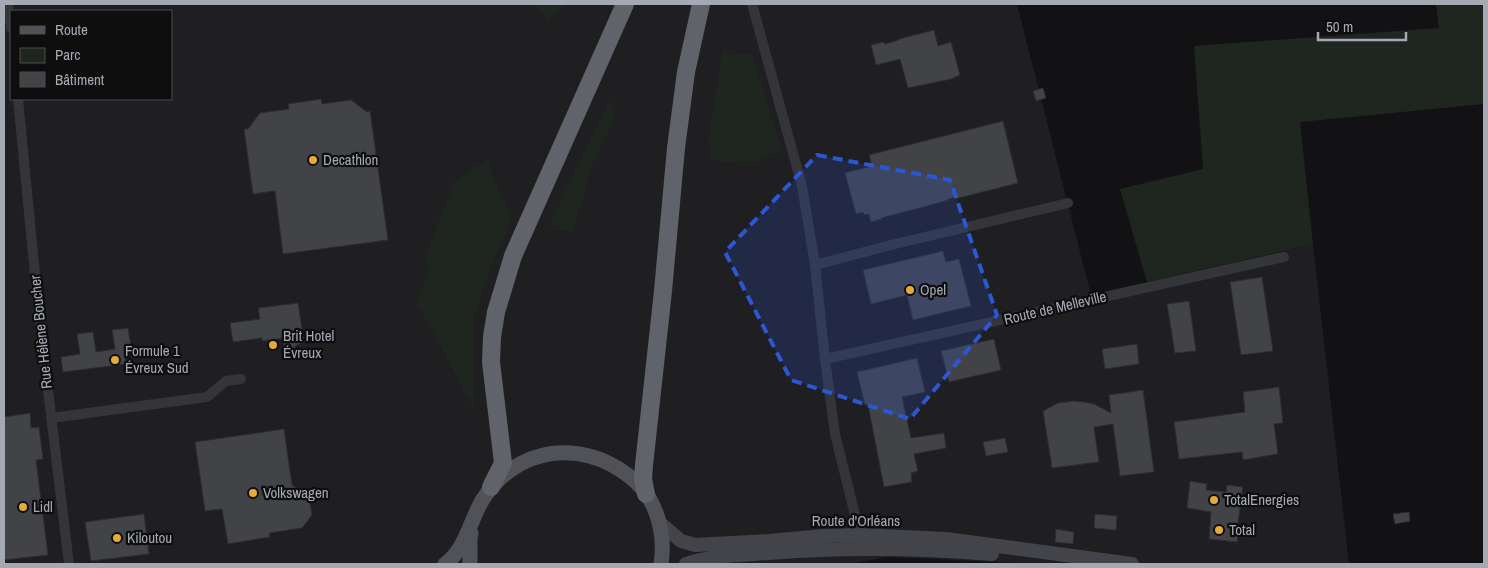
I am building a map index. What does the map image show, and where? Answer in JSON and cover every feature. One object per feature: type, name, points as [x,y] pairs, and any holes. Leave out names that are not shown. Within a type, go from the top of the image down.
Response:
[{"type":"highway","points":[[492,487],[503,462],[491,362],[496,312],[513,256],[625,4]]},
{"type":"highway","points":[[646,494],[643,479],[644,465],[676,148],[686,72],[701,4]]},
{"type":"main road","points":[[445,564],[462,545],[468,528],[482,501],[492,487],[506,473],[522,463],[560,452],[580,453],[600,458],[617,467],[633,479],[646,494],[660,523],[663,549],[661,564]]},
{"type":"main road","points":[[470,564],[470,539],[475,517]]},
{"type":"main road","name":"Route d'Orléans","points":[[660,523],[681,540],[695,545],[860,535],[946,539],[1132,564]]},
{"type":"main road","name":"Route d'Orléans","points":[[686,564],[731,556],[834,549],[922,549],[1027,557],[1060,555]]},
{"type":"street","points":[[8,4],[10,20]]},
{"type":"street","points":[[752,4],[802,186],[815,265],[835,434],[860,535]]},
{"type":"street","name":"Rue Hélène Boucher","points":[[18,100],[39,316],[69,564]]},
{"type":"street","points":[[815,265],[1068,203]]},
{"type":"street","name":"Route de Melleville","points":[[825,359],[1284,257]]},
{"type":"street","points":[[51,418],[207,397],[226,381],[241,379]]},
{"type":"highlighted area","points":[[817,155],[950,180],[997,315],[910,419],[791,380],[725,252]]},
{"type":"shaded area","points":[[4,4],[1017,4],[1091,295],[1313,244],[1349,564],[1039,564],[888,557],[855,564],[4,564]]},
{"type":"green space","points":[[535,4],[566,4],[548,20]]},
{"type":"green space","points":[[1436,4],[1484,4],[1484,104],[1300,122],[1313,244],[1147,282],[1120,189],[1203,169],[1194,46],[1439,28]]},
{"type":"green space","points":[[722,51],[753,55],[782,152],[748,164],[711,160],[708,143]]},
{"type":"green space","points":[[609,100],[616,115],[592,165],[573,233],[549,226]]},
{"type":"green space","points":[[488,159],[495,183],[512,217],[491,266],[474,318],[475,411],[416,301],[430,270],[424,259],[454,182]]},
{"type":"building","points":[[934,30],[938,46],[951,42],[960,75],[951,79],[908,88],[900,59],[876,65],[871,45],[883,42],[885,44]]},
{"type":"building","points":[[1043,88],[1046,98],[1036,101],[1033,91]]},
{"type":"building","name":"Decathlon","points":[[321,99],[322,104],[351,100],[367,112],[370,111],[388,240],[283,254],[275,191],[253,194],[244,129],[248,129],[260,113],[289,109],[288,104]]},
{"type":"building","points":[[1003,121],[1018,183],[955,199],[954,197],[871,222],[869,214],[864,215],[863,212],[856,214],[845,173],[872,166],[869,155]]},
{"type":"building","name":"Opel","points":[[943,251],[946,262],[959,259],[971,306],[913,320],[907,295],[871,304],[863,270]]},
{"type":"building","points":[[1262,277],[1273,351],[1241,355],[1230,282]]},
{"type":"building","points":[[1189,301],[1196,351],[1175,353],[1167,304]]},
{"type":"building","points":[[298,303],[304,342],[295,346],[295,353],[285,354],[283,338],[262,341],[262,338],[233,342],[230,323],[260,319],[258,308]]},
{"type":"building","points":[[128,328],[131,347],[124,348],[126,364],[63,372],[61,357],[80,354],[77,334],[93,332],[96,352],[115,349],[112,330]]},
{"type":"building","points":[[994,339],[1001,370],[949,382],[941,351]]},
{"type":"building","points":[[1137,344],[1139,364],[1105,369],[1102,349]]},
{"type":"building","points":[[917,358],[925,392],[902,397],[911,438],[944,433],[946,448],[914,454],[918,471],[911,473],[912,482],[884,487],[868,405],[865,405],[857,372]]},
{"type":"building","points":[[1279,387],[1283,423],[1274,424],[1278,454],[1243,460],[1242,452],[1179,459],[1174,422],[1245,412],[1243,392]]},
{"type":"building","points":[[1143,390],[1154,472],[1120,476],[1113,424],[1094,427],[1099,462],[1052,468],[1043,411],[1058,403],[1074,401],[1094,404],[1111,413],[1109,395]]},
{"type":"building","name":"Lidl","points":[[30,413],[31,428],[39,427],[43,459],[36,460],[48,555],[4,560],[4,417]]},
{"type":"building","name":"Volkswagen","points":[[284,429],[292,485],[309,498],[312,515],[302,528],[269,533],[270,537],[228,544],[222,509],[205,511],[195,442]]},
{"type":"building","points":[[1005,438],[1008,452],[986,456],[983,442]]},
{"type":"building","name":"TotalEnergies","points":[[1190,481],[1207,484],[1206,490],[1226,492],[1227,485],[1243,487],[1237,542],[1209,539],[1211,512],[1187,508]]},
{"type":"building","points":[[1409,512],[1410,521],[1395,524],[1393,514]]},
{"type":"building","name":"Kiloutou","points":[[144,514],[149,554],[91,561],[85,522]]},
{"type":"building","points":[[1095,514],[1117,516],[1116,530],[1094,528]]},
{"type":"building","points":[[1056,529],[1074,532],[1073,544],[1055,542]]},
{"type":"place","name":"Decathlon","points":[[313,160]]},
{"type":"place","name":"Opel","points":[[910,290]]},
{"type":"place","name":"Brit Hotel Évreux","points":[[273,345]]},
{"type":"place","name":"Formule 1 Évreux Sud","points":[[115,360]]},
{"type":"place","name":"Volkswagen","points":[[253,493]]},
{"type":"place","name":"TotalEnergies","points":[[1214,500]]},
{"type":"place","name":"Lidl","points":[[23,507]]},
{"type":"place","name":"Total","points":[[1219,530]]},
{"type":"place","name":"Kiloutou","points":[[117,538]]}]
